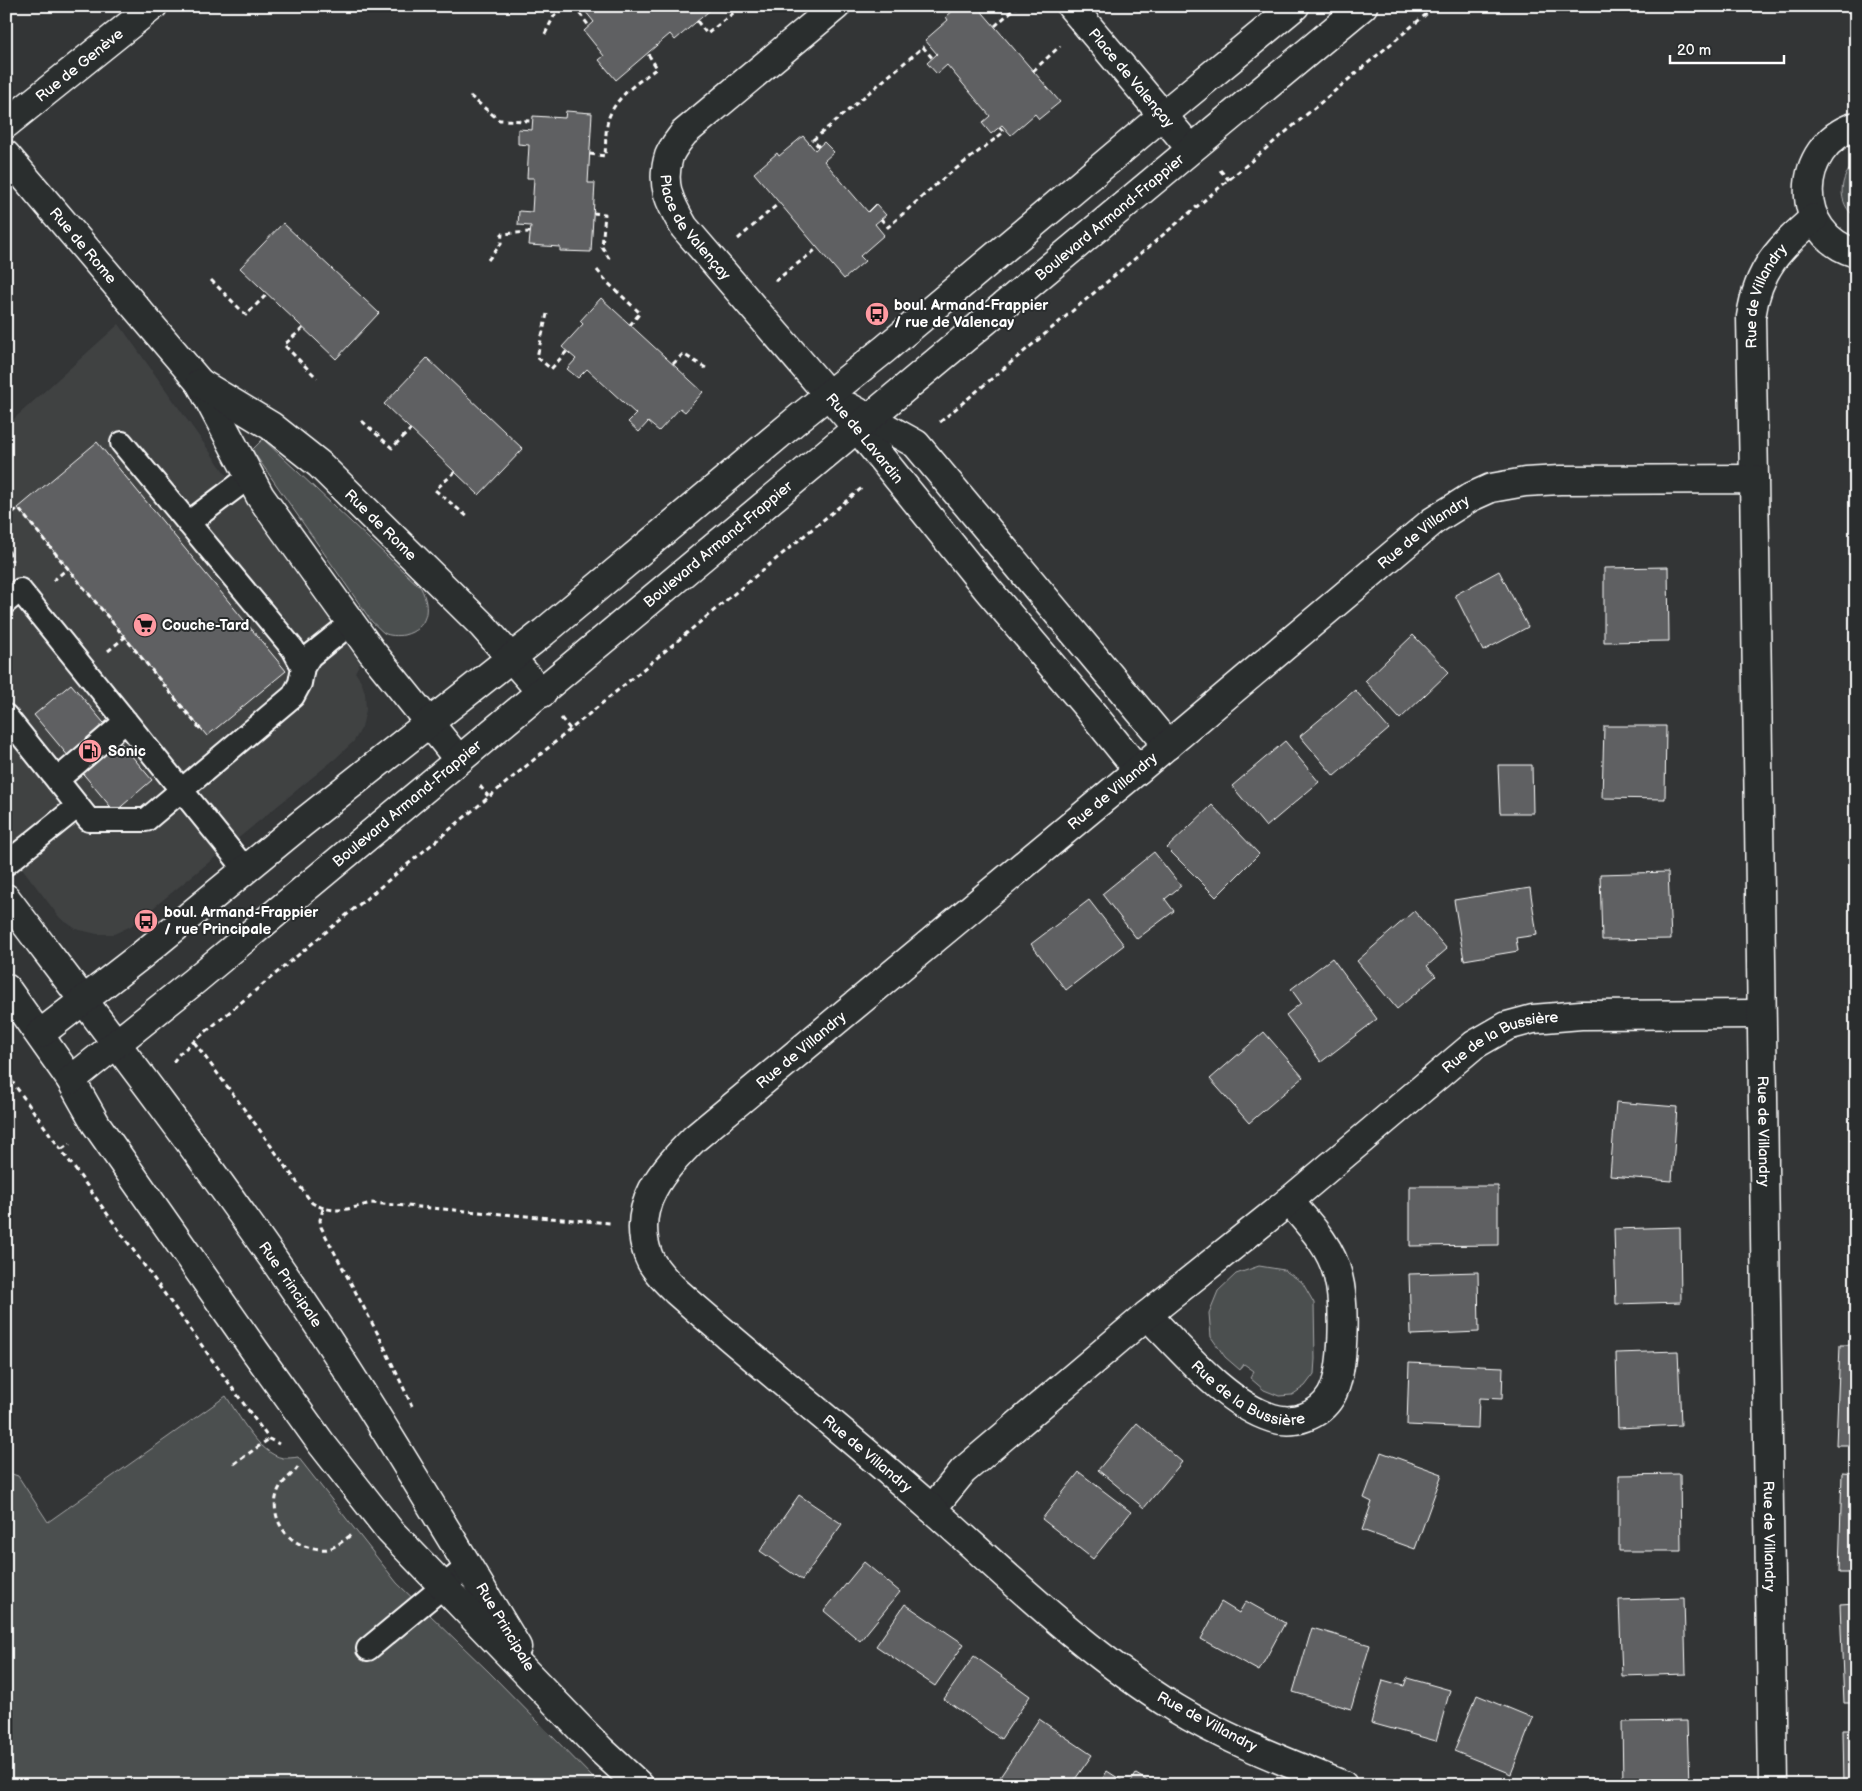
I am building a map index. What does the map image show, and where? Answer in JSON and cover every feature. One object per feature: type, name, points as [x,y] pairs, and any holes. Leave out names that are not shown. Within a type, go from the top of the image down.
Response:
[{"type":"street","name":"Rue de Genève","points":[[6,124],[153,6]]},
{"type":"street","name":"Place de Valençay","points":[[828,395],[684,227],[671,205],[665,180],[670,155],[684,133],[836,6]]},
{"type":"street","name":"Place de Valençay","points":[[1071,6],[1191,149]]},
{"type":"street","points":[[40,1034],[246,870],[308,818],[544,632],[1295,6]]},
{"type":"street","name":"Boulevard Armand-Frappier","points":[[72,1080],[542,693],[1363,6]]},
{"type":"street","points":[[1856,126],[1836,136],[1821,150],[1815,159],[1808,188],[1808,198],[1814,218],[1826,236],[1843,248],[1856,253]]},
{"type":"street","name":"Rue de Rome","points":[[6,155],[200,383],[260,496],[351,623],[459,760]]},
{"type":"street","name":"Rue de Villandry","points":[[1773,1785],[1751,317],[1753,303],[1763,275],[1772,259],[1814,218]]},
{"type":"street","name":"Rue de Rome","points":[[200,383],[271,426],[314,460],[482,625],[542,693]]},
{"type":"street","name":"Rue de Lavardin","points":[[828,395],[863,423],[988,590],[1138,770]]},
{"type":"street","name":"Rue de Lavardin","points":[[863,423],[916,444],[1168,745]]},
{"type":"street","name":"Rue de Villandry","points":[[1343,1785],[1219,1732],[1177,1709],[1132,1680],[1076,1635],[932,1509],[676,1292],[648,1256],[643,1233],[643,1220],[647,1201],[657,1180],[695,1138],[1168,745],[1432,521],[1472,496],[1491,488],[1525,482],[1754,479]]},
{"type":"street","name":"Rue Principale","points":[[6,898],[118,1044],[272,1258],[343,1364],[544,1690]]},
{"type":"street","name":"Rue Principale","points":[[6,988],[72,1080],[96,1124],[321,1443],[390,1531],[601,1750],[639,1785]]},
{"type":"street","name":"Rue de la Bussière","points":[[932,1509],[963,1470],[1147,1316],[1289,1201],[1468,1050],[1489,1035],[1507,1026],[1533,1019],[1582,1015],[1761,1014]]},
{"type":"street","name":"Rue de la Bussière","points":[[1147,1316],[1206,1375],[1239,1402],[1272,1418],[1287,1421],[1302,1419],[1316,1412],[1331,1396],[1339,1371],[1342,1305],[1338,1276],[1332,1258],[1318,1234],[1289,1201]]},
{"type":"lane","points":[[122,442],[293,649],[303,667]]},
{"type":"lane","points":[[188,523],[249,477]]},
{"type":"lane","points":[[6,602],[20,590],[246,870]]},
{"type":"lane","points":[[6,716],[89,820],[146,820],[293,696],[300,682],[303,667],[310,656],[351,623]]},
{"type":"lane","points":[[57,780],[126,721]]},
{"type":"lane","points":[[6,864],[78,806]]},
{"type":"lane","points":[[368,1649],[468,1566]]},
{"type":"path","points":[[545,34],[554,16],[567,6]]},
{"type":"path","points":[[574,6],[589,26]]},
{"type":"path","points":[[697,21],[707,34],[742,6]]},
{"type":"path","points":[[995,26],[1017,6]]},
{"type":"path","points":[[942,420],[1436,6]]},
{"type":"path","points":[[819,147],[814,140],[923,47],[932,58]]},
{"type":"path","points":[[590,154],[605,156],[609,119],[616,105],[623,94],[657,68],[648,54]]},
{"type":"path","points":[[470,96],[500,120],[533,121]]},
{"type":"path","points":[[881,219],[888,227],[940,182],[1004,132],[999,127]]},
{"type":"path","points":[[713,261],[779,203]]},
{"type":"path","points":[[593,213],[605,214],[602,247],[610,260]]},
{"type":"path","points":[[488,260],[501,244],[502,234],[530,232]]},
{"type":"path","points":[[748,302],[818,248]]},
{"type":"path","points":[[597,270],[640,313],[630,325]]},
{"type":"path","points":[[211,280],[246,315],[267,294]]},
{"type":"path","points":[[547,314],[537,357],[551,369],[567,351]]},
{"type":"path","points":[[303,328],[284,345],[317,378]]},
{"type":"path","points":[[673,364],[683,354],[710,370]]},
{"type":"path","points":[[362,421],[392,448],[411,429]]},
{"type":"path","points":[[455,472],[435,490],[469,518]]},
{"type":"path","points":[[180,1053],[862,488]]},
{"type":"path","points":[[6,518],[18,508],[207,736]]},
{"type":"path","points":[[194,1042],[312,1203],[323,1210],[336,1211],[371,1203],[609,1222]]},
{"type":"path","points":[[6,1073],[269,1439],[280,1445]]},
{"type":"path","points":[[323,1210],[320,1220],[321,1227],[380,1338],[413,1408]]},
{"type":"path","points":[[234,1464],[269,1439]]},
{"type":"path","points":[[292,1460],[298,1467],[281,1484],[275,1504],[277,1517],[283,1532],[302,1546],[328,1549],[358,1530]]},
{"type":"shaded area","points":[[1856,162],[1856,217],[1845,205],[1842,190],[1846,175]]},
{"type":"shaded area","points":[[119,324],[360,663],[355,672],[361,681],[365,693],[366,710],[362,727],[354,741],[336,758],[131,926],[114,934],[97,934],[76,929],[60,918],[6,847],[6,426]]},
{"type":"shaded area","points":[[263,439],[421,588],[426,603],[426,610],[423,623],[418,628],[404,635],[396,636],[384,633],[372,622],[252,450]]},
{"type":"shaded area","points":[[1259,1266],[1284,1270],[1302,1282],[1314,1303],[1314,1374],[1305,1386],[1292,1395],[1279,1396],[1264,1390],[1250,1378],[1254,1371],[1244,1364],[1240,1370],[1225,1357],[1211,1337],[1209,1313],[1218,1291],[1236,1274]]},
{"type":"shaded area","points":[[226,1396],[250,1432],[266,1449],[274,1455],[283,1458],[298,1457],[397,1583],[489,1672],[600,1785],[6,1785],[6,1472],[18,1476],[48,1522]]},
{"type":"building","points":[[591,6],[601,6],[604,10],[609,6],[715,6],[675,40],[670,34],[616,80],[599,60],[604,56],[584,31],[594,22],[585,11]]},
{"type":"building","points":[[958,6],[977,6],[1060,102],[1039,119],[1035,114],[1011,135],[1002,125],[991,134],[982,123],[990,116],[947,65],[937,74],[927,63],[937,54],[925,40],[948,20],[946,17]]},
{"type":"building","points":[[566,111],[592,113],[588,183],[595,183],[591,252],[560,251],[560,247],[529,245],[531,226],[518,225],[519,211],[532,212],[534,178],[527,178],[529,145],[518,144],[518,129],[532,130],[533,116],[565,118]]},
{"type":"building","points":[[803,136],[815,150],[824,142],[834,152],[824,161],[868,212],[876,204],[886,215],[875,224],[884,235],[860,256],[865,261],[844,279],[754,173],[777,153],[779,156]]},
{"type":"building","points":[[283,223],[379,313],[336,359],[240,268]]},
{"type":"building","points":[[601,298],[703,392],[685,412],[680,408],[659,431],[648,422],[639,432],[628,422],[636,414],[587,369],[578,378],[567,369],[576,359],[562,347],[583,324],[580,321]]},
{"type":"building","points":[[427,358],[523,449],[479,495],[384,404]]},
{"type":"building","points":[[97,442],[286,671],[207,736],[18,508]]},
{"type":"building","points":[[1668,567],[1669,641],[1604,642],[1604,568]]},
{"type":"building","points":[[1499,571],[1528,627],[1483,651],[1455,595]]},
{"type":"building","points":[[1413,635],[1449,672],[1400,719],[1365,681]]},
{"type":"building","points":[[71,684],[152,780],[115,812],[34,715]]},
{"type":"building","points":[[1355,690],[1389,729],[1334,776],[1300,736]]},
{"type":"building","points":[[1604,726],[1666,726],[1665,799],[1602,798]]},
{"type":"building","points":[[1285,741],[1319,782],[1266,827],[1232,786]]},
{"type":"building","points":[[1498,765],[1532,765],[1533,813],[1500,813]]},
{"type":"building","points":[[1212,805],[1259,854],[1216,897],[1167,848]]},
{"type":"building","points":[[1154,852],[1181,886],[1165,899],[1174,911],[1137,939],[1102,894]]},
{"type":"building","points":[[1668,872],[1671,939],[1602,940],[1600,874]]},
{"type":"building","points":[[1530,888],[1537,935],[1516,938],[1518,951],[1464,960],[1454,900]]},
{"type":"building","points":[[1089,900],[1124,945],[1066,990],[1031,944]]},
{"type":"building","points":[[1414,911],[1447,949],[1427,966],[1436,976],[1397,1009],[1357,961]]},
{"type":"building","points":[[1332,958],[1377,1019],[1321,1062],[1286,1015],[1301,1003],[1291,989]]},
{"type":"building","points":[[1264,1032],[1303,1077],[1249,1123],[1210,1079]]},
{"type":"building","points":[[1616,1102],[1677,1107],[1672,1181],[1610,1176]]},
{"type":"building","points":[[1410,1186],[1498,1186],[1498,1245],[1410,1246]]},
{"type":"building","points":[[1680,1227],[1681,1302],[1616,1304],[1614,1229]]},
{"type":"building","points":[[1478,1272],[1479,1332],[1411,1335],[1409,1274]]},
{"type":"building","points":[[1840,1345],[1856,1345],[1856,1445],[1836,1445]]},
{"type":"building","points":[[1678,1351],[1681,1425],[1618,1428],[1616,1353]]},
{"type":"building","points":[[1409,1363],[1503,1367],[1502,1399],[1479,1398],[1478,1428],[1407,1425]]},
{"type":"building","points":[[1137,1423],[1182,1462],[1144,1508],[1098,1470]]},
{"type":"building","points":[[1381,1452],[1442,1474],[1415,1549],[1362,1530],[1372,1502],[1364,1498]]},
{"type":"building","points":[[1079,1472],[1131,1512],[1093,1559],[1042,1519]]},
{"type":"building","points":[[1842,1473],[1856,1474],[1856,1573],[1839,1573]]},
{"type":"building","points":[[1680,1474],[1681,1551],[1619,1551],[1619,1475]]},
{"type":"building","points":[[799,1495],[842,1524],[802,1580],[760,1551]]},
{"type":"building","points":[[864,1562],[900,1592],[860,1641],[824,1611]]},
{"type":"building","points":[[1684,1598],[1686,1674],[1622,1676],[1619,1600]]},
{"type":"building","points":[[1246,1601],[1285,1623],[1259,1671],[1201,1639],[1221,1602],[1239,1613]]},
{"type":"building","points":[[1856,1603],[1856,1703],[1844,1703],[1840,1604]]},
{"type":"building","points":[[905,1604],[964,1644],[935,1686],[876,1646]]},
{"type":"building","points":[[1312,1628],[1370,1645],[1351,1709],[1293,1692]]},
{"type":"building","points":[[974,1656],[1030,1696],[1001,1739],[944,1699]]},
{"type":"building","points":[[1407,1678],[1450,1690],[1436,1741],[1371,1723],[1383,1680],[1404,1686]]},
{"type":"building","points":[[1477,1695],[1533,1718],[1511,1774],[1454,1751]]},
{"type":"building","points":[[1039,1719],[1092,1755],[1071,1785],[1012,1785],[1000,1777]]},
{"type":"building","points":[[1687,1721],[1689,1785],[1623,1785],[1622,1722]]},
{"type":"building","points":[[1843,1730],[1856,1730],[1856,1785],[1844,1785]]},
{"type":"building","points":[[1107,1771],[1129,1785],[1099,1785]]},
{"type":"building","points":[[1136,1774],[1154,1785],[1129,1785]]},
{"type":"place","name":"boul. Armand-Frappier / rue de Valencay","points":[[877,314]]},
{"type":"place","name":"Couche-Tard","points":[[145,625]]},
{"type":"place","name":"Sonic","points":[[90,751]]},
{"type":"place","name":"boul. Armand-Frappier / rue Principale","points":[[146,921]]}]
